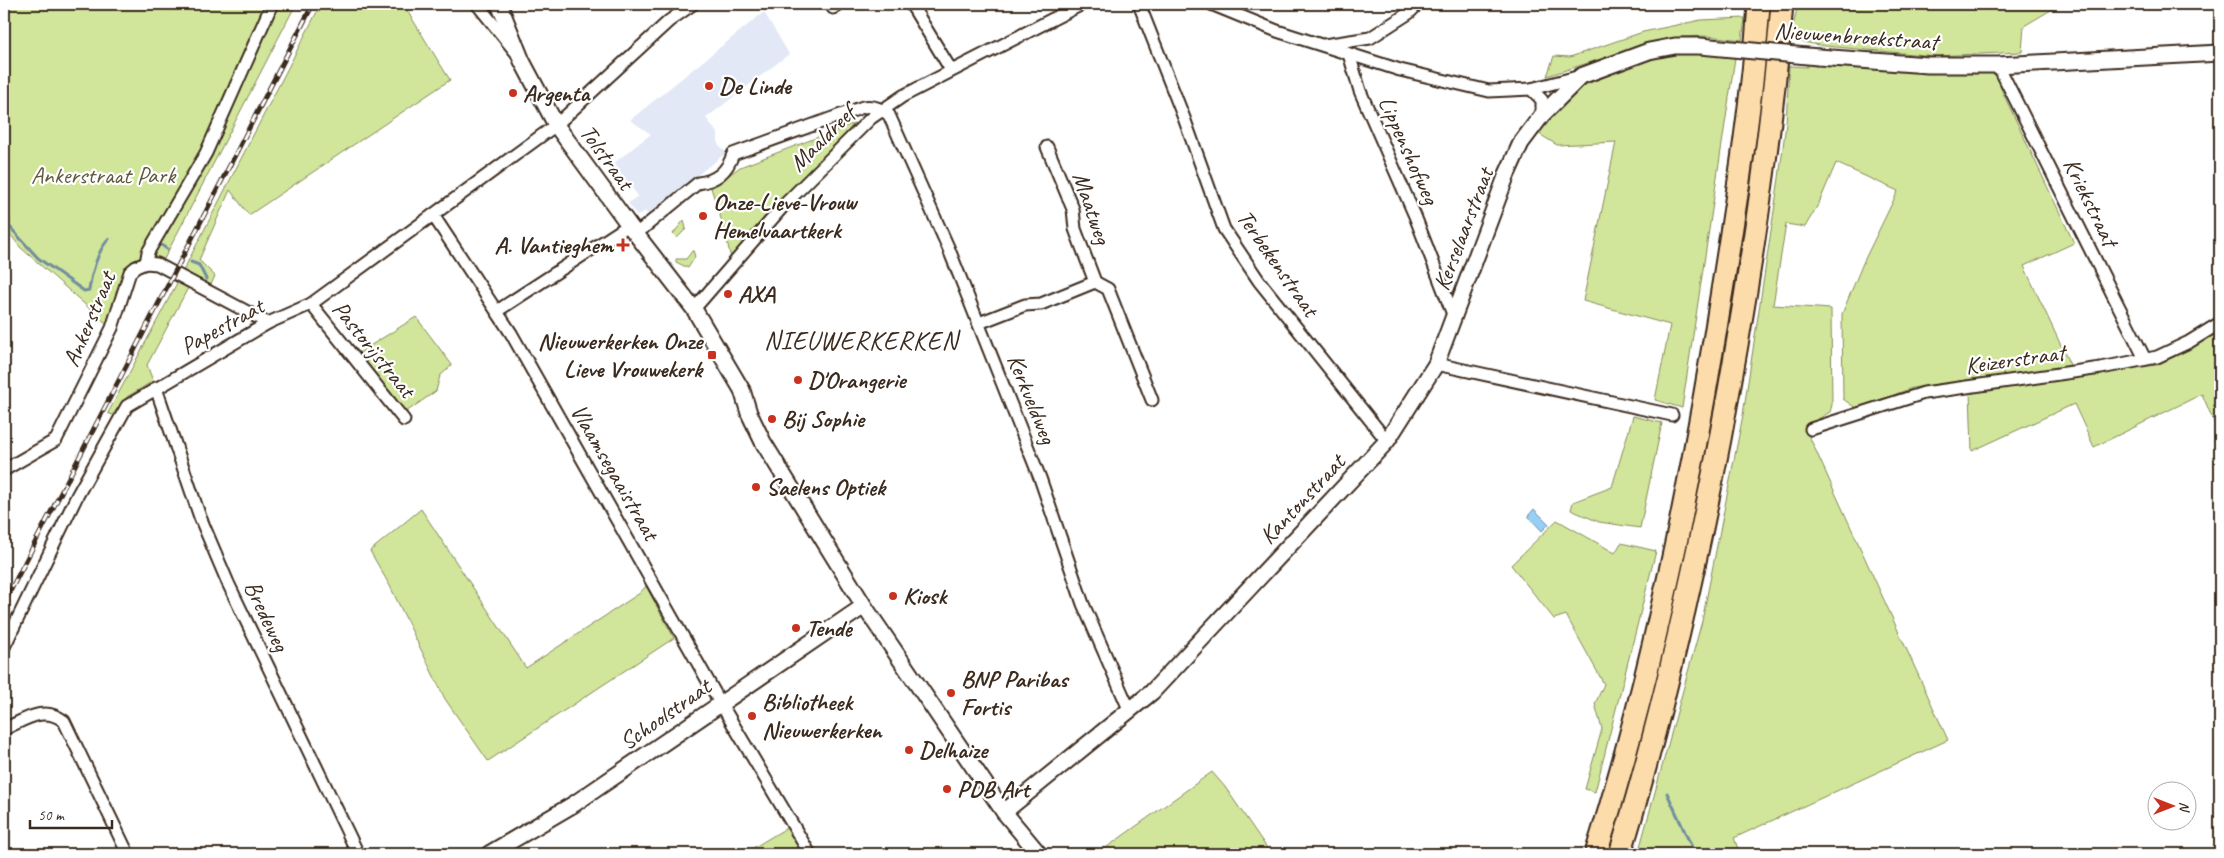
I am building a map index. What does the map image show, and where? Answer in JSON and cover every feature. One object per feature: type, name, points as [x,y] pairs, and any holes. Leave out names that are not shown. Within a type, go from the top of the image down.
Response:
[{"type":"highway","points":[[1596,854],[1610,812],[1651,652],[1685,495],[1714,346],[1738,184],[1759,4]]},
{"type":"highway","points":[[1620,854],[1673,658],[1706,510],[1735,360],[1761,188],[1782,4]]},
{"type":"street","points":[[146,263],[148,252],[206,153],[272,4]]},
{"type":"street","name":"Tolstraat","points":[[477,4],[522,61]]},
{"type":"street","name":"Tolstraat","points":[[499,4],[522,61],[556,124],[694,309],[742,390],[749,413],[763,442],[864,606],[1004,812],[1039,854]]},
{"type":"street","name":"Papestraat","points":[[4,647],[77,496],[127,406],[268,323],[311,304],[556,124],[669,21],[692,4]]},
{"type":"street","points":[[912,4],[951,70]]},
{"type":"street","name":"Maaldreef","points":[[694,309],[786,204],[871,118],[903,96],[951,70],[1082,4]]},
{"type":"street","name":"Terbekenstraat","points":[[1139,4],[1184,118],[1224,229],[1259,281],[1388,441]]},
{"type":"street","points":[[1211,4],[1277,31],[1322,45],[1370,38],[1409,13],[1418,4]]},
{"type":"street","name":"Nieuwenbroekstraat","points":[[1322,45],[1400,70],[1488,91],[1531,89],[1581,76],[1649,51],[1675,46],[1700,46],[1928,65],[1998,65],[2220,53]]},
{"type":"street","name":"Lippenshofweg","points":[[1349,54],[1360,91],[1415,216],[1454,317]]},
{"type":"street","name":"Kriekstraat","points":[[1998,65],[2145,360]]},
{"type":"street","name":"Kerselaarstraat","points":[[1436,364],[1521,142],[1542,114],[1581,76]]},
{"type":"street","points":[[1531,89],[1542,100],[1542,114]]},
{"type":"street","name":"Maaldreef","points":[[633,229],[698,183],[710,182],[729,166],[733,154],[863,107],[869,106],[883,110]]},
{"type":"street","name":"Kerkveldweg","points":[[883,110],[889,115],[935,214],[1040,478],[1083,604],[1129,709]]},
{"type":"street","name":"Maatweg","points":[[1047,147],[1072,209],[1075,229],[1095,282],[1108,289],[1152,400]]},
{"type":"street","name":"Vlaamsegaaistraat","points":[[433,216],[498,311],[637,552],[721,704],[810,854]]},
{"type":"street","points":[[498,311],[633,229]]},
{"type":"street","name":"Ankerstraat","points":[[4,470],[56,440],[112,328],[130,272],[136,267],[146,263],[162,267],[268,323]]},
{"type":"street","name":"Maatweg","points":[[979,323],[1025,305],[1041,304],[1095,282]]},
{"type":"street","name":"Pastorijstraat","points":[[311,304],[404,420]]},
{"type":"street","name":"Keizerstraat","points":[[1811,430],[1924,393],[2101,368],[2157,357],[2189,342],[2220,323]]},
{"type":"street","points":[[1436,364],[1672,415]]},
{"type":"street","name":"Kantonstraat","points":[[1004,812],[1152,692],[1388,441],[1436,364]]},
{"type":"street","name":"Bredeweg","points":[[156,388],[200,517],[228,582],[358,854]]},
{"type":"street","name":"Schoolstraat","points":[[489,854],[574,804],[864,606]]},
{"type":"street","points":[[4,729],[41,713],[55,714],[64,721],[128,854]]},
{"type":"shaded area","name":"De Linde","points":[[764,12],[789,54],[706,118],[718,134],[718,144],[726,153],[647,214],[645,211],[637,216],[628,203],[638,196],[614,163],[651,134],[630,120]]},
{"type":"green space","name":"Ankerstraat Park","points":[[4,4],[270,4],[207,141],[144,257],[128,268],[123,276],[108,325],[20,247],[4,226]]},
{"type":"green space","points":[[275,4],[296,4],[164,259],[150,254]]},
{"type":"green space","points":[[321,4],[403,4],[450,80],[249,215],[230,190],[199,260],[215,276],[210,287],[183,271]]},
{"type":"green space","points":[[1798,4],[2061,4],[2024,26],[2022,52],[1935,56],[1825,46],[1790,40]]},
{"type":"green space","points":[[1745,18],[1742,40],[1708,36],[1680,37],[1632,49],[1547,76],[1554,56],[1570,57],[1643,32],[1701,20]]},
{"type":"green space","points":[[1693,53],[1735,58],[1682,408],[1655,400],[1670,325],[1583,301],[1616,142],[1557,145],[1536,132],[1585,85],[1641,62],[1669,54]]},
{"type":"green space","points":[[1807,63],[1988,71],[1997,75],[2002,91],[2074,243],[2024,266],[2071,367],[1912,388],[1857,409],[1843,399],[1842,314],[1863,263],[1898,191],[1836,163],[1819,203],[1805,227],[1786,224],[1773,305],[1831,309],[1832,405],[1830,412],[1805,427],[1948,740],[1734,838],[1740,854],[1638,854],[1702,621],[1743,415],[1779,178],[1786,124],[1789,66],[1807,67]]},
{"type":"green space","points":[[855,123],[731,259],[725,231],[711,188],[740,167]]},
{"type":"green space","points":[[684,220],[686,229],[677,238],[673,234]]},
{"type":"green space","points":[[693,250],[695,257],[688,268],[676,262],[676,259],[686,259]]},
{"type":"green space","points":[[177,283],[188,288],[147,365],[153,381],[127,397],[112,415],[108,413]]},
{"type":"green space","points":[[416,317],[452,365],[440,376],[436,391],[406,412],[357,354]]},
{"type":"green space","points":[[2220,329],[2220,436],[2202,394],[2094,447],[2074,404],[1972,451],[1970,391],[2157,365],[2178,355]]},
{"type":"green space","points":[[1633,416],[1662,423],[1640,528],[1599,522],[1571,510],[1573,502],[1612,487]]},
{"type":"green space","points":[[421,509],[526,668],[640,593],[646,586],[674,638],[488,761],[445,699],[390,586],[370,551]]},
{"type":"green space","points":[[1557,520],[1615,553],[1621,543],[1656,551],[1595,792],[1585,789],[1602,729],[1595,704],[1604,684],[1566,615],[1554,619],[1511,565]]},
{"type":"green space","points":[[1212,772],[1225,787],[1271,854],[1101,854],[1100,852]]},
{"type":"green space","points":[[788,827],[803,854],[743,854]]},
{"type":"water","points":[[1534,509],[1549,524],[1542,531],[1528,516]]},
{"type":"waterway","points":[[4,210],[8,225],[38,258],[84,291],[89,290],[98,256],[109,239]]},
{"type":"waterway","points":[[157,242],[167,249]]},
{"type":"waterway","points":[[191,262],[199,265],[206,279]]},
{"type":"waterway","points":[[1667,793],[1695,854]]},
{"type":"railway","points":[[4,603],[313,4]]},
{"type":"place","name":"De Linde","points":[[709,86]]},
{"type":"place","name":"Argenta","points":[[513,93]]},
{"type":"place","name":"Onze-Lieve-Vrouw Hemelvaartkerk","points":[[703,216]]},
{"type":"place","name":"A. Vantieghem","points":[[623,245]]},
{"type":"place","name":"AXA","points":[[728,294]]},
{"type":"place","name":"Nieuwerkerken Onze Lieve Vrouwekerk","points":[[712,355]]},
{"type":"place","name":"D'Orangerie","points":[[798,380]]},
{"type":"place","name":"Bij Sophie","points":[[772,419]]},
{"type":"place","name":"Saelens Optiek","points":[[756,487]]},
{"type":"place","name":"Kiosk","points":[[893,596]]},
{"type":"place","name":"Tende","points":[[796,628]]},
{"type":"place","name":"BNP Paribas Fortis","points":[[951,693]]},
{"type":"place","name":"Bibliotheek Nieuwerkerken","points":[[752,716]]},
{"type":"place","name":"Delhaize","points":[[909,750]]},
{"type":"place","name":"PDB Art","points":[[947,789]]},
{"type":"district","name":"NIEUWERKERKEN","points":[[861,340]]}]
